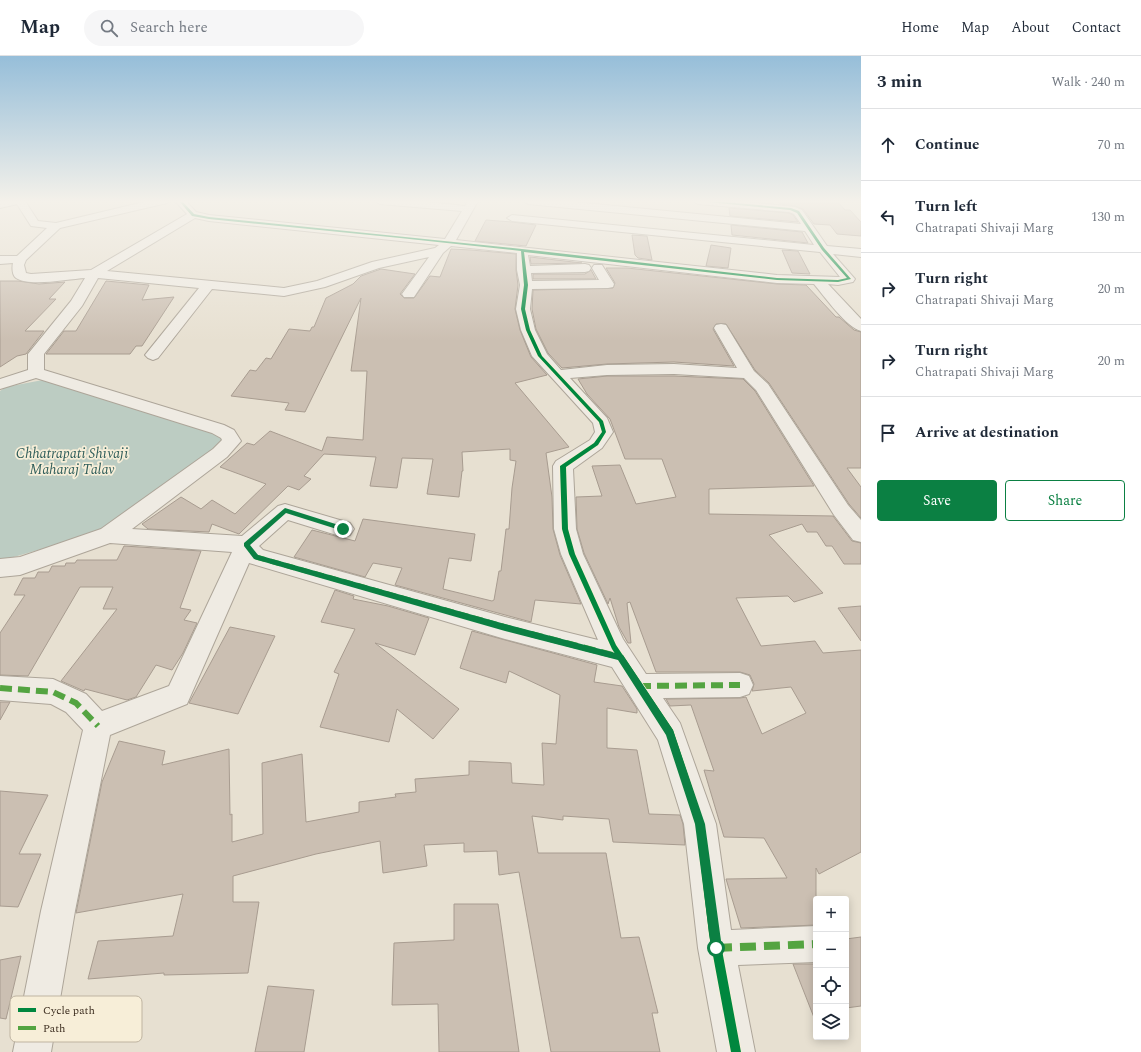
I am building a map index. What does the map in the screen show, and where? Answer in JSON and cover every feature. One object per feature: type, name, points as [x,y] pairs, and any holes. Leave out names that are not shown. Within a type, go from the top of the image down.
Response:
[{"type":"street","points":[[33,247],[20,259],[18,265],[20,275],[30,278],[94,274],[284,292],[320,284],[376,265],[439,251]]},
{"type":"street","points":[[36,373],[36,354],[77,303],[94,274],[138,247]]},
{"type":"street","points":[[409,294],[443,247]]},
{"type":"street","points":[[481,247],[598,268],[658,260]]},
{"type":"street","points":[[514,247],[523,309],[528,330],[540,356],[601,422],[604,432],[596,444],[563,466],[565,529],[572,554],[581,577],[614,647],[670,733],[700,824],[716,948],[736,1052]]},
{"type":"street","points":[[804,247],[861,253]]},
{"type":"street","points":[[514,253],[658,260],[777,278],[838,281],[849,279],[823,249]]},
{"type":"street","points":[[514,253],[608,284],[598,268]]},
{"type":"street","points":[[0,260],[20,259]]},
{"type":"street","points":[[817,280],[841,308],[861,327]]},
{"type":"street","points":[[153,355],[208,285]]},
{"type":"street","points":[[721,328],[748,374],[762,387],[841,510],[861,534]]},
{"type":"street","points":[[557,375],[607,370],[674,370],[748,374]]},
{"type":"street","points":[[0,384],[36,373],[218,429],[228,434],[232,441],[220,454],[109,535],[20,566],[0,568]]},
{"type":"street","points":[[98,726],[178,695],[251,551],[285,511],[343,529]]},
{"type":"street","points":[[109,535],[251,551],[505,628],[620,657]]},
{"type":"street","points":[[639,686],[740,685]]},
{"type":"street","points":[[0,688],[53,692],[76,703],[98,726]]},
{"type":"street","points":[[42,996],[58,911],[98,726]]},
{"type":"street","points":[[716,948],[813,944]]},
{"type":"street","points":[[32,1052],[34,1042]]},
{"type":"water","name":"Chhatrapati Shivaji Maharaj Talav","points":[[48,379],[60,380],[220,436],[225,442],[221,448],[93,534],[0,561],[0,391],[6,387]]},
{"type":"building","points":[[634,247],[649,247],[652,260],[638,258],[635,255]]},
{"type":"building","points":[[710,247],[731,248],[728,268],[706,266]]},
{"type":"building","points":[[451,249],[516,254],[518,285],[515,309],[520,330],[531,357],[547,375],[515,383],[569,447],[546,453],[552,497],[553,529],[560,555],[581,604],[535,600],[531,622],[395,585],[402,568],[373,563],[365,577],[294,557],[312,530],[355,541],[363,519],[475,534],[471,561],[449,558],[443,589],[492,601],[494,600],[499,571],[501,571],[506,529],[509,529],[512,488],[516,461],[510,460],[510,449],[462,452],[463,471],[459,497],[427,494],[433,459],[402,458],[397,488],[370,486],[376,457],[324,454],[304,476],[311,479],[299,490],[288,486],[239,534],[212,524],[209,532],[148,529],[142,524],[181,497],[201,509],[212,500],[235,514],[266,484],[220,467],[247,443],[254,445],[270,431],[322,451],[327,437],[363,440],[367,371],[351,371],[361,298],[305,412],[285,410],[289,403],[231,396],[250,370],[256,371],[266,358],[271,359],[289,329],[310,331],[312,327],[314,327],[326,298],[353,284],[361,276],[381,269],[415,274],[400,294],[404,298],[414,298],[430,276],[440,277]]},
{"type":"building","points":[[782,250],[798,251],[810,274],[792,273]]},
{"type":"building","points":[[530,257],[582,263],[531,264]]},
{"type":"building","points":[[606,268],[627,268],[777,284],[806,285],[836,317],[839,317],[854,330],[861,332],[861,468],[847,468],[861,487],[861,518],[849,504],[769,383],[755,370],[726,324],[716,324],[713,329],[734,366],[674,362],[607,364],[562,368],[548,353],[536,329],[532,309],[533,290],[613,288],[615,283]]},
{"type":"building","points":[[591,270],[596,279],[533,279],[533,274],[585,274]]},
{"type":"building","points":[[0,281],[18,281],[39,284],[65,282],[49,299],[56,299],[25,331],[44,331],[26,354],[17,356],[0,367]]},
{"type":"building","points":[[106,281],[149,285],[142,300],[174,297],[142,346],[136,346],[130,354],[46,354],[64,331],[76,331]]},
{"type":"building","points":[[607,376],[674,376],[743,379],[755,391],[814,486],[709,489],[709,514],[833,516],[852,541],[861,543],[861,564],[844,564],[832,546],[826,546],[817,532],[807,532],[802,524],[769,535],[823,593],[794,602],[788,596],[736,598],[761,646],[815,641],[823,653],[861,650],[861,852],[819,874],[816,868],[816,896],[813,896],[813,925],[741,928],[726,879],[787,878],[764,838],[724,837],[704,770],[714,771],[691,705],[670,706],[666,699],[746,697],[762,734],[806,713],[791,687],[752,691],[754,684],[750,675],[740,672],[656,672],[630,602],[627,603],[631,643],[628,643],[619,627],[610,598],[608,604],[584,553],[577,529],[576,497],[602,496],[592,466],[620,465],[636,504],[676,497],[662,459],[625,459],[610,419],[587,394],[578,379]]},
{"type":"building","points":[[124,546],[201,551],[180,608],[191,610],[184,620],[197,623],[183,653],[172,670],[156,665],[136,697],[127,700],[85,689],[84,691],[61,681],[117,609],[103,609],[113,587],[80,587],[28,676],[0,675],[0,633],[25,595],[14,595],[23,578],[35,578],[38,572],[49,572],[52,566],[65,566],[66,563],[75,563],[77,560],[117,560]]},
{"type":"building","points":[[335,590],[354,596],[353,599],[388,606],[429,618],[415,655],[375,643],[459,709],[433,739],[397,709],[389,742],[320,727],[339,674],[334,672],[355,629],[321,622]]},
{"type":"building","points":[[861,606],[861,641],[838,608]]},
{"type":"building","points":[[230,627],[275,636],[238,714],[189,703]]},
{"type":"building","points":[[472,631],[597,665],[594,682],[622,686],[637,709],[637,713],[607,708],[607,748],[637,750],[649,814],[680,815],[683,824],[685,845],[613,842],[609,819],[563,816],[563,820],[532,816],[538,853],[606,853],[621,938],[639,937],[658,1013],[652,1013],[660,1052],[551,1052],[519,872],[499,875],[497,851],[464,852],[464,843],[424,845],[427,866],[383,873],[380,841],[316,854],[233,876],[233,902],[259,902],[248,973],[164,975],[164,973],[88,979],[98,941],[173,936],[183,894],[76,913],[102,782],[119,741],[165,751],[162,765],[229,749],[232,842],[263,834],[262,763],[302,754],[306,822],[359,812],[359,802],[396,797],[395,794],[416,792],[415,779],[469,775],[469,761],[511,763],[512,783],[544,785],[542,743],[556,744],[560,695],[509,671],[506,683],[460,668]]},
{"type":"building","points":[[0,702],[10,702],[0,720]]},
{"type":"building","points":[[0,791],[48,795],[19,854],[41,854],[18,907],[0,906]]},
{"type":"building","points":[[454,904],[498,904],[519,1052],[439,1052],[438,1004],[392,1005],[394,943],[454,940]]},
{"type":"building","points":[[861,937],[861,1006],[849,1008],[849,968],[849,939]]},
{"type":"building","points":[[21,956],[11,996],[10,996],[6,1019],[0,1018],[0,960]]},
{"type":"building","points":[[793,964],[813,964],[813,1015]]},
{"type":"building","points":[[268,986],[314,990],[304,1052],[255,1052]]},
{"type":"marked path","points":[[256,557],[505,628],[620,657]]},
{"type":"marked path","points":[[639,686],[740,685]]},
{"type":"marked path","points":[[0,688],[53,692],[76,703],[98,726]]},
{"type":"marked path","points":[[716,948],[813,944]]},
{"type":"cycle path","points":[[494,247],[777,279],[838,281],[849,279],[822,247]]},
{"type":"cycle path","points":[[522,250],[526,285],[523,309],[528,330],[540,356],[601,422],[604,432],[596,444],[563,466],[565,529],[572,554],[614,647],[670,733],[700,824],[714,934],[736,1052]]},
{"type":"route","points":[[343,529],[285,511],[246,545],[256,557],[505,628],[620,657],[670,733],[700,824],[716,948]]}]
